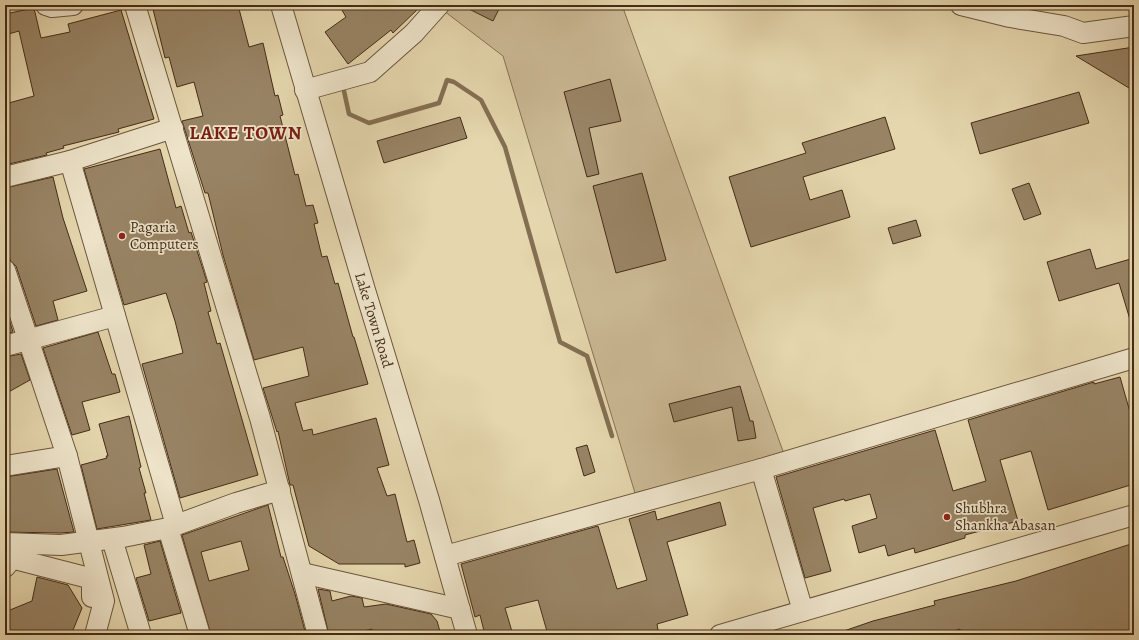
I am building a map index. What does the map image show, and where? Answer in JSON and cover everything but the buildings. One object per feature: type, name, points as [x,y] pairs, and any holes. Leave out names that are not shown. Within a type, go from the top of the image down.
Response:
[{"type":"street","points":[[46,5],[52,7],[74,5]]},
{"type":"street","points":[[135,5],[260,418],[318,635]]},
{"type":"street","name":"Lake Town Road","points":[[281,5],[305,90],[445,556],[466,635]]},
{"type":"street","points":[[305,90],[370,72],[414,33],[439,5]]},
{"type":"street","points":[[961,5],[1012,11],[1083,33],[1134,26]]},
{"type":"street","points":[[5,177],[70,161],[172,128]]},
{"type":"street","points":[[70,161],[115,316],[200,635]]},
{"type":"street","points":[[5,270],[67,456],[104,602],[94,635]]},
{"type":"street","points":[[5,346],[28,341],[115,316]]},
{"type":"street","points":[[445,556],[761,469],[1134,358]]},
{"type":"street","points":[[5,466],[67,456]]},
{"type":"street","points":[[761,469],[803,611]]},
{"type":"street","points":[[5,543],[60,545],[112,539],[172,526],[236,503],[280,490]]},
{"type":"street","points":[[720,635],[1134,515]]},
{"type":"street","points":[[112,539],[141,635]]},
{"type":"street","points":[[5,567],[10,561],[15,559],[89,578],[92,583],[93,593],[82,635]]},
{"type":"street","points":[[302,573],[460,609]]},
{"type":"shaded area","points":[[449,5],[622,5],[784,454],[635,493],[503,56],[444,11]]},
{"type":"waterway","points":[[344,91],[349,114],[369,123],[439,103],[447,80],[454,82],[481,100],[505,147],[560,342],[587,356],[612,436]]},
{"type":"place","name":"Pagaria Computers","points":[[122,236]]},
{"type":"place","name":"Shubhra Shankha Abasan","points":[[947,517]]},
{"type":"district","name":"LAKE TOWN","points":[[246,132]]}]
